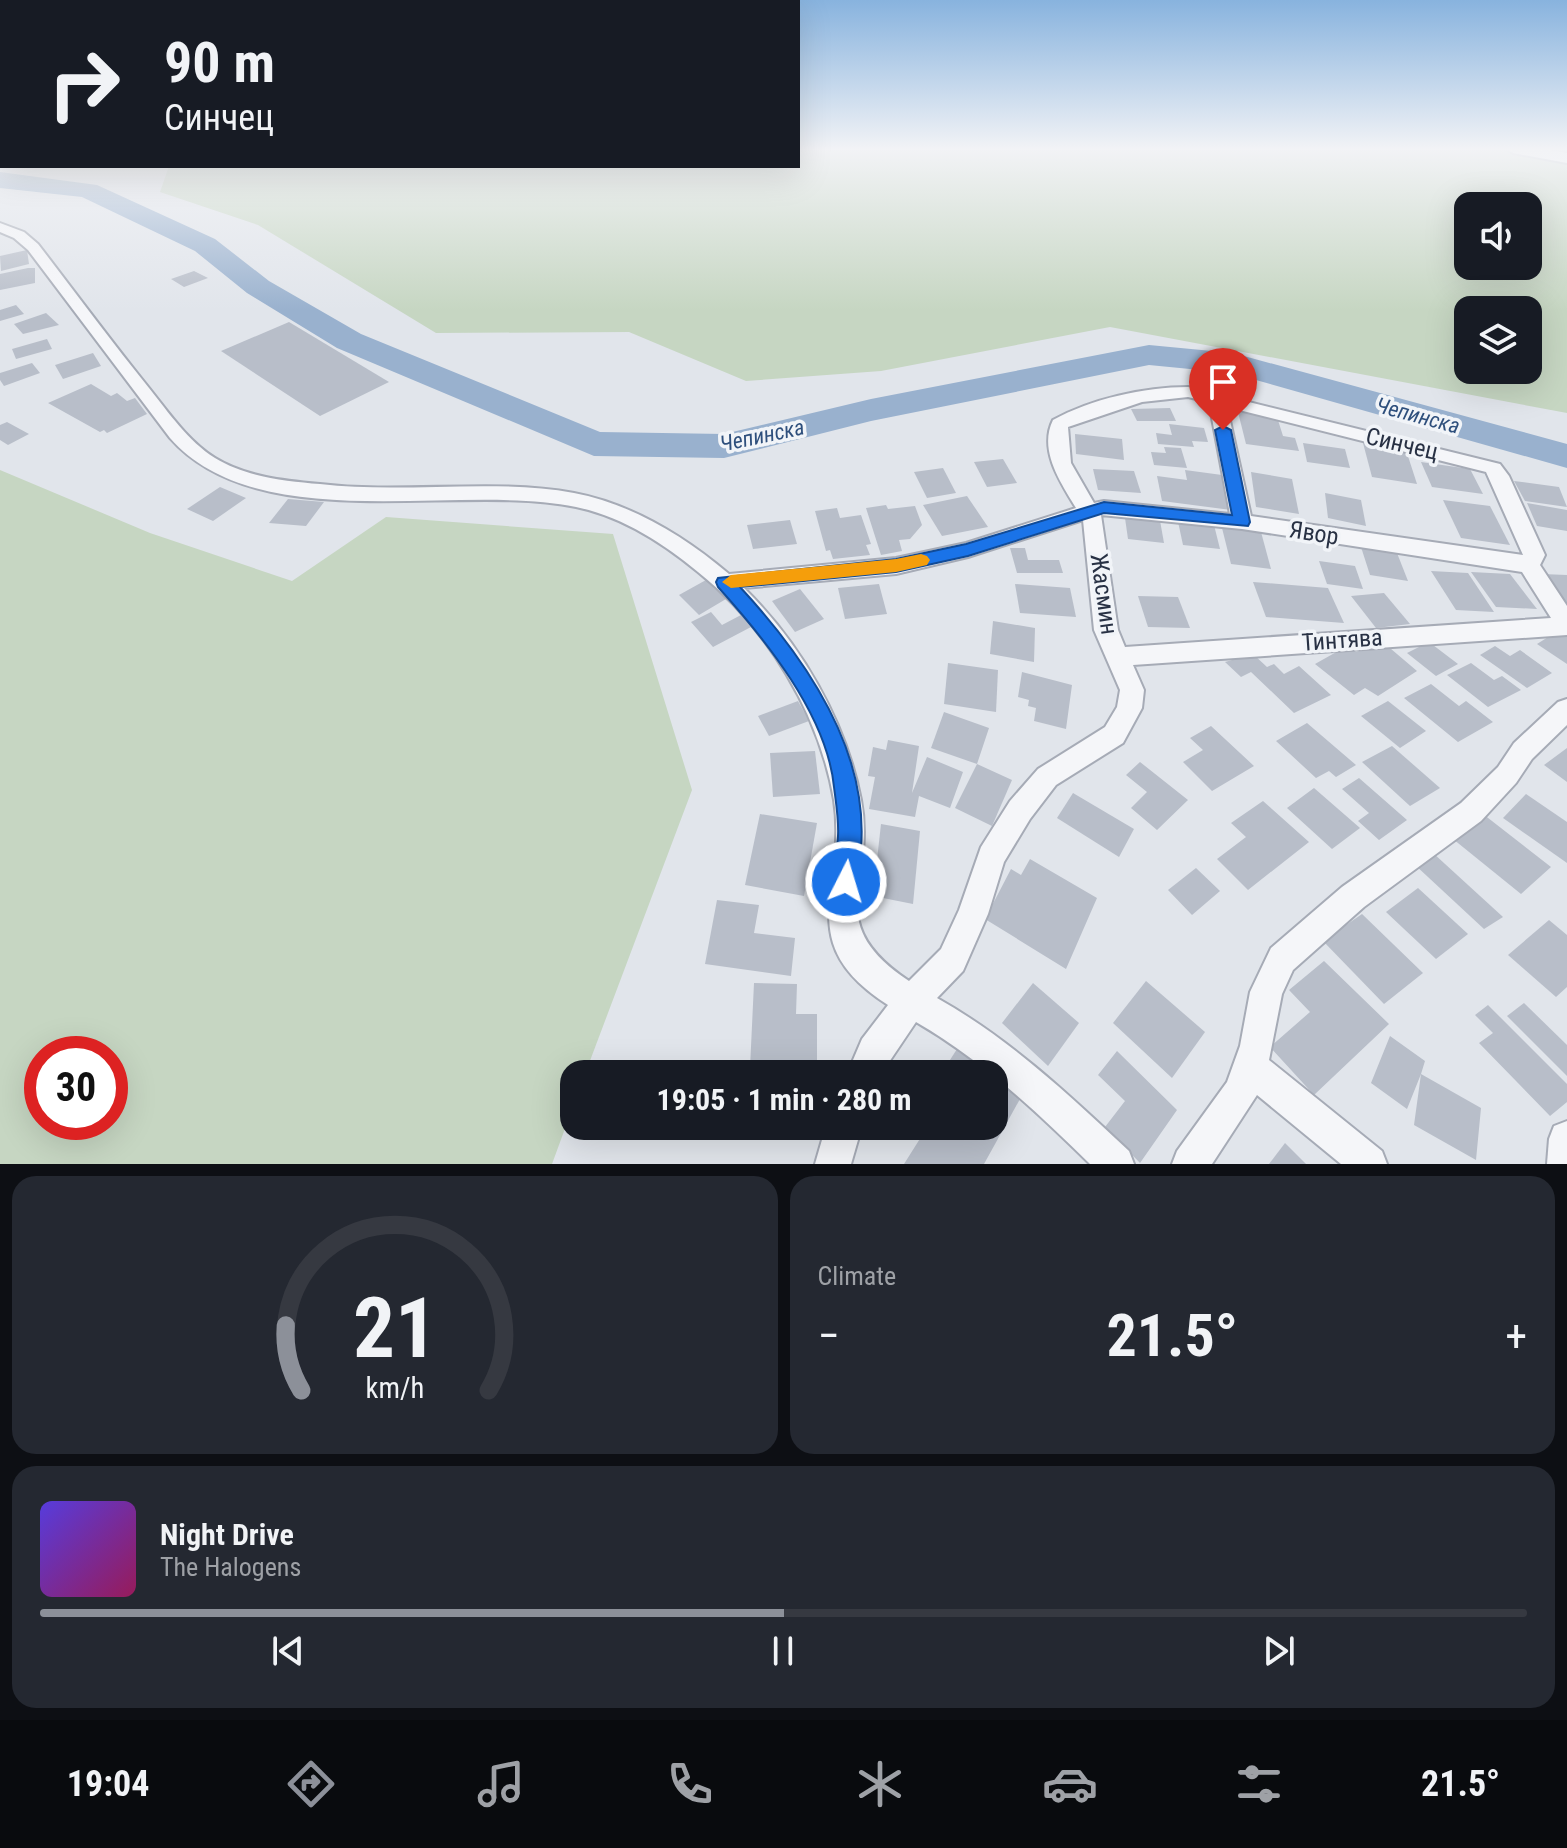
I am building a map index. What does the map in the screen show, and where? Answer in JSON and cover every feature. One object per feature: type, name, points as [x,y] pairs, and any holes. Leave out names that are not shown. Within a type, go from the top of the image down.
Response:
[{"type":"street","points":[[0,227],[19,235],[33,247],[133,381],[181,439],[205,461],[238,477],[341,494],[534,495],[587,503],[632,521],[681,549],[725,582],[759,620],[799,677],[833,741],[845,781],[850,833],[841,930],[854,953],[871,973],[981,1043],[1116,1164]]},
{"type":"street","name":"Жасмин","points":[[913,1000],[952,960],[973,914],[991,857],[1020,810],[1047,777],[1114,735],[1129,708],[1132,690],[1106,630],[1095,531],[1088,511],[1062,468],[1056,437],[1059,424],[1168,391],[1188,392],[1217,400]]},
{"type":"street","points":[[1217,400],[1242,522]]},
{"type":"street","name":"Синчец","points":[[1217,400],[1493,468],[1532,560]]},
{"type":"street","name":"Явор","points":[[1088,511],[1120,508],[1532,560]]},
{"type":"street","points":[[725,582],[896,566],[968,550],[1088,511]]},
{"type":"street","name":"Тинтява","points":[[1117,657],[1567,626],[1532,560]]},
{"type":"street","points":[[1190,1164],[1240,1093],[1257,1046],[1266,992],[1282,959],[1353,897],[1471,812],[1507,775],[1523,751],[1567,709]]},
{"type":"street","points":[[870,1060],[913,1000]]},
{"type":"street","points":[[1250,1067],[1369,1164]]},
{"type":"street","points":[[1565,1164],[1567,1139]]},
{"type":"street","points":[[833,1164],[840,1140]]},
{"type":"green space","points":[[191,202],[1454,202],[1454,280],[1542,280],[1542,202],[1567,202],[1567,413],[1110,327],[881,371],[746,381],[629,332],[436,333],[258,225]]},
{"type":"green space","points":[[0,470],[150,533],[292,581],[386,517],[613,534],[692,790],[590,1060],[560,1060],[561,1140],[552,1164],[0,1164]]},
{"type":"building","points":[[27,250],[29,264],[1,271],[0,256]]},
{"type":"building","points":[[35,268],[35,283],[0,290],[0,274]]},
{"type":"building","points":[[194,271],[208,278],[184,287],[171,279]]},
{"type":"building","points":[[16,305],[24,314],[0,321],[0,310]]},
{"type":"building","points":[[46,313],[59,325],[23,334],[14,324]]},
{"type":"building","points":[[289,322],[389,382],[320,416],[221,351]]},
{"type":"building","points":[[47,339],[52,349],[16,359],[12,349]]},
{"type":"building","points":[[93,353],[101,366],[63,379],[55,365]]},
{"type":"building","points":[[32,363],[40,373],[4,386],[0,380],[0,373]]},
{"type":"building","points":[[91,384],[111,396],[117,393],[127,401],[135,398],[147,414],[107,433],[48,403]]},
{"type":"building","points":[[1170,408],[1176,421],[1137,421],[1131,409]]},
{"type":"building","points":[[1238,412],[1277,417],[1283,436],[1295,438],[1299,451],[1246,444]]},
{"type":"building","points":[[7,422],[29,434],[8,445],[0,440],[0,425]]},
{"type":"building","points":[[1169,424],[1204,428],[1208,442],[1192,441],[1194,447],[1158,444],[1156,433],[1172,435]]},
{"type":"building","points":[[1075,434],[1122,439],[1124,460],[1076,454]]},
{"type":"building","points":[[1303,443],[1345,449],[1350,468],[1307,462]]},
{"type":"building","points":[[1363,443],[1406,450],[1417,484],[1372,477]]},
{"type":"building","points":[[1164,447],[1181,448],[1187,468],[1154,465],[1151,452],[1166,453]]},
{"type":"building","points":[[1003,459],[1017,483],[987,487],[974,462]]},
{"type":"building","points":[[1421,462],[1470,469],[1483,494],[1432,487]]},
{"type":"building","points":[[943,468],[956,493],[927,498],[914,472]]},
{"type":"building","points":[[1093,469],[1134,471],[1141,493],[1098,490]]},
{"type":"building","points":[[1185,470],[1222,475],[1231,510],[1162,501],[1157,476],[1187,480]]},
{"type":"building","points":[[1251,472],[1292,479],[1299,514],[1256,507]]},
{"type":"building","points":[[1514,481],[1559,487],[1567,507],[1525,501]]},
{"type":"building","points":[[220,487],[246,498],[213,521],[187,509]]},
{"type":"building","points":[[1325,493],[1361,500],[1366,526],[1328,518]]},
{"type":"building","points":[[967,496],[988,527],[942,536],[923,505]]},
{"type":"building","points":[[288,499],[324,502],[306,526],[269,523]]},
{"type":"building","points":[[1443,500],[1490,506],[1510,545],[1461,538]]},
{"type":"building","points":[[1527,503],[1567,510],[1567,531],[1537,526]]},
{"type":"building","points":[[886,505],[888,509],[915,506],[922,525],[910,539],[899,540],[902,551],[881,555],[866,508]]},
{"type":"building","points":[[837,508],[840,518],[861,515],[871,544],[866,545],[870,555],[833,559],[830,550],[826,551],[815,511]]},
{"type":"building","points":[[1124,511],[1159,515],[1164,543],[1128,539]]},
{"type":"building","points":[[1177,517],[1213,521],[1220,549],[1183,545]]},
{"type":"building","points":[[790,520],[797,544],[753,549],[747,525]]},
{"type":"building","points":[[1222,528],[1261,532],[1271,569],[1231,564]]},
{"type":"building","points":[[1361,547],[1397,553],[1408,581],[1370,575]]},
{"type":"building","points":[[1010,548],[1025,548],[1028,560],[1059,560],[1063,573],[1017,573]]},
{"type":"building","points":[[1319,561],[1355,566],[1363,589],[1327,584]]},
{"type":"building","points":[[1431,571],[1468,573],[1494,612],[1456,610]]},
{"type":"building","points":[[1471,572],[1510,574],[1537,609],[1496,607]]},
{"type":"building","points":[[1542,574],[1567,575],[1567,606]]},
{"type":"building","points":[[706,580],[726,599],[699,615],[679,595]]},
{"type":"building","points":[[1253,582],[1328,588],[1344,623],[1266,617]]},
{"type":"building","points":[[879,584],[887,614],[845,619],[838,588]]},
{"type":"building","points":[[1015,584],[1070,588],[1076,617],[1020,613]]},
{"type":"building","points":[[800,589],[824,619],[795,632],[772,601]]},
{"type":"building","points":[[1384,593],[1410,624],[1376,628],[1351,596]]},
{"type":"building","points":[[1138,596],[1178,597],[1190,628],[1148,627]]},
{"type":"building","points":[[711,612],[722,625],[741,615],[751,627],[713,647],[691,622]]},
{"type":"building","points":[[993,621],[1035,628],[1034,662],[990,654]]},
{"type":"building","points":[[1561,629],[1567,633],[1567,664],[1537,644]]},
{"type":"building","points":[[1429,642],[1458,664],[1436,676],[1407,653]]},
{"type":"building","points":[[1384,643],[1417,671],[1378,696],[1365,688],[1354,695],[1315,664],[1347,646],[1356,652]]},
{"type":"building","points":[[1495,646],[1510,656],[1520,650],[1552,673],[1527,688],[1480,655]]},
{"type":"building","points":[[1253,654],[1267,667],[1274,664],[1284,674],[1299,666],[1331,695],[1294,713],[1251,672],[1241,677],[1225,662]]},
{"type":"building","points":[[948,663],[998,670],[996,712],[944,704]]},
{"type":"building","points":[[1471,663],[1494,680],[1502,676],[1521,690],[1488,707],[1447,675]]},
{"type":"building","points":[[1022,672],[1072,685],[1066,729],[1034,721],[1036,708],[1028,706],[1029,700],[1018,697]]},
{"type":"building","points":[[1431,684],[1459,706],[1466,701],[1493,722],[1458,742],[1404,698]]},
{"type":"building","points":[[798,701],[809,721],[769,736],[758,716]]},
{"type":"building","points":[[1388,701],[1426,731],[1400,748],[1361,716]]},
{"type":"building","points":[[944,712],[989,728],[977,764],[931,748]]},
{"type":"building","points":[[1307,723],[1356,765],[1336,777],[1329,771],[1316,778],[1276,741]]},
{"type":"building","points":[[1211,726],[1254,766],[1212,791],[1183,762],[1203,750],[1190,738]]},
{"type":"building","points":[[888,740],[919,746],[912,793],[927,757],[963,772],[950,808],[919,796],[915,817],[869,809],[875,777],[868,776],[873,747],[886,750]]},
{"type":"building","points":[[1392,746],[1440,788],[1410,806],[1362,762]]},
{"type":"building","points":[[1567,748],[1567,782],[1544,765]]},
{"type":"building","points":[[815,751],[820,794],[773,797],[770,753]]},
{"type":"building","points":[[1140,762],[1188,800],[1157,830],[1131,808],[1147,792],[1126,775]]},
{"type":"building","points":[[977,764],[1012,780],[992,826],[955,808]]},
{"type":"building","points":[[1359,778],[1407,820],[1379,840],[1358,821],[1369,813],[1342,789]]},
{"type":"building","points":[[1314,788],[1360,828],[1332,849],[1287,808]]},
{"type":"building","points":[[1073,793],[1134,829],[1119,857],[1057,818]]},
{"type":"building","points":[[1526,794],[1567,822],[1567,863],[1503,818]]},
{"type":"building","points":[[1263,801],[1309,842],[1248,890],[1217,859],[1246,837],[1231,823]]},
{"type":"building","points":[[760,814],[817,823],[804,896],[745,885]]},
{"type":"building","points":[[1483,814],[1551,867],[1521,894],[1453,839]]},
{"type":"building","points":[[881,824],[920,831],[913,904],[873,896]]},
{"type":"building","points":[[1433,853],[1503,917],[1484,929],[1414,864]]},
{"type":"building","points":[[1030,859],[1097,898],[1066,969],[985,919],[1011,869],[1021,875]]},
{"type":"building","points":[[1196,868],[1220,891],[1192,915],[1168,890]]},
{"type":"building","points":[[1418,888],[1468,934],[1436,959],[1386,912]]},
{"type":"building","points":[[717,900],[759,905],[754,933],[795,938],[791,976],[705,964]]},
{"type":"building","points":[[1362,914],[1423,973],[1384,1004],[1323,941]]},
{"type":"building","points":[[1549,920],[1567,935],[1567,987],[1556,997],[1508,955]]},
{"type":"building","points":[[1324,961],[1389,1024],[1314,1095],[1270,1047],[1310,1012],[1289,990]]},
{"type":"building","points":[[1146,981],[1205,1032],[1172,1078],[1113,1023]]},
{"type":"building","points":[[754,983],[797,984],[796,1014],[817,1014],[817,1060],[750,1060]]},
{"type":"building","points":[[1033,983],[1079,1023],[1048,1066],[1002,1023]]},
{"type":"building","points":[[1524,1003],[1567,1045],[1567,1076],[1507,1016]]},
{"type":"building","points":[[1488,1005],[1567,1084],[1567,1102],[1550,1116],[1479,1043],[1493,1033],[1475,1015]]},
{"type":"building","points":[[1390,1036],[1425,1061],[1407,1109],[1371,1083]]},
{"type":"building","points":[[957,1049],[971,1060],[950,1060]]},
{"type":"building","points":[[1117,1051],[1177,1110],[1140,1163],[1105,1127],[1125,1101],[1098,1075]]},
{"type":"building","points":[[1421,1074],[1481,1108],[1476,1160],[1414,1125]]},
{"type":"building","points":[[1008,1090],[1020,1099],[1008,1121]]},
{"type":"building","points":[[919,1140],[997,1140],[984,1164],[904,1164]]},
{"type":"building","points":[[1285,1143],[1306,1164],[1269,1164]]},
{"type":"waterway","name":"Чепинска","points":[[114,202],[205,245],[258,287],[349,341],[594,444],[724,446],[871,410],[1149,355],[1233,363],[1567,456]]},
{"type":"slow traffic","points":[[731,582],[896,566],[921,560]]},
{"type":"route","points":[[846,882],[850,833],[845,781],[833,741],[799,677],[759,620],[725,582],[896,566],[968,550],[1104,508],[1242,522],[1223,430]]}]
